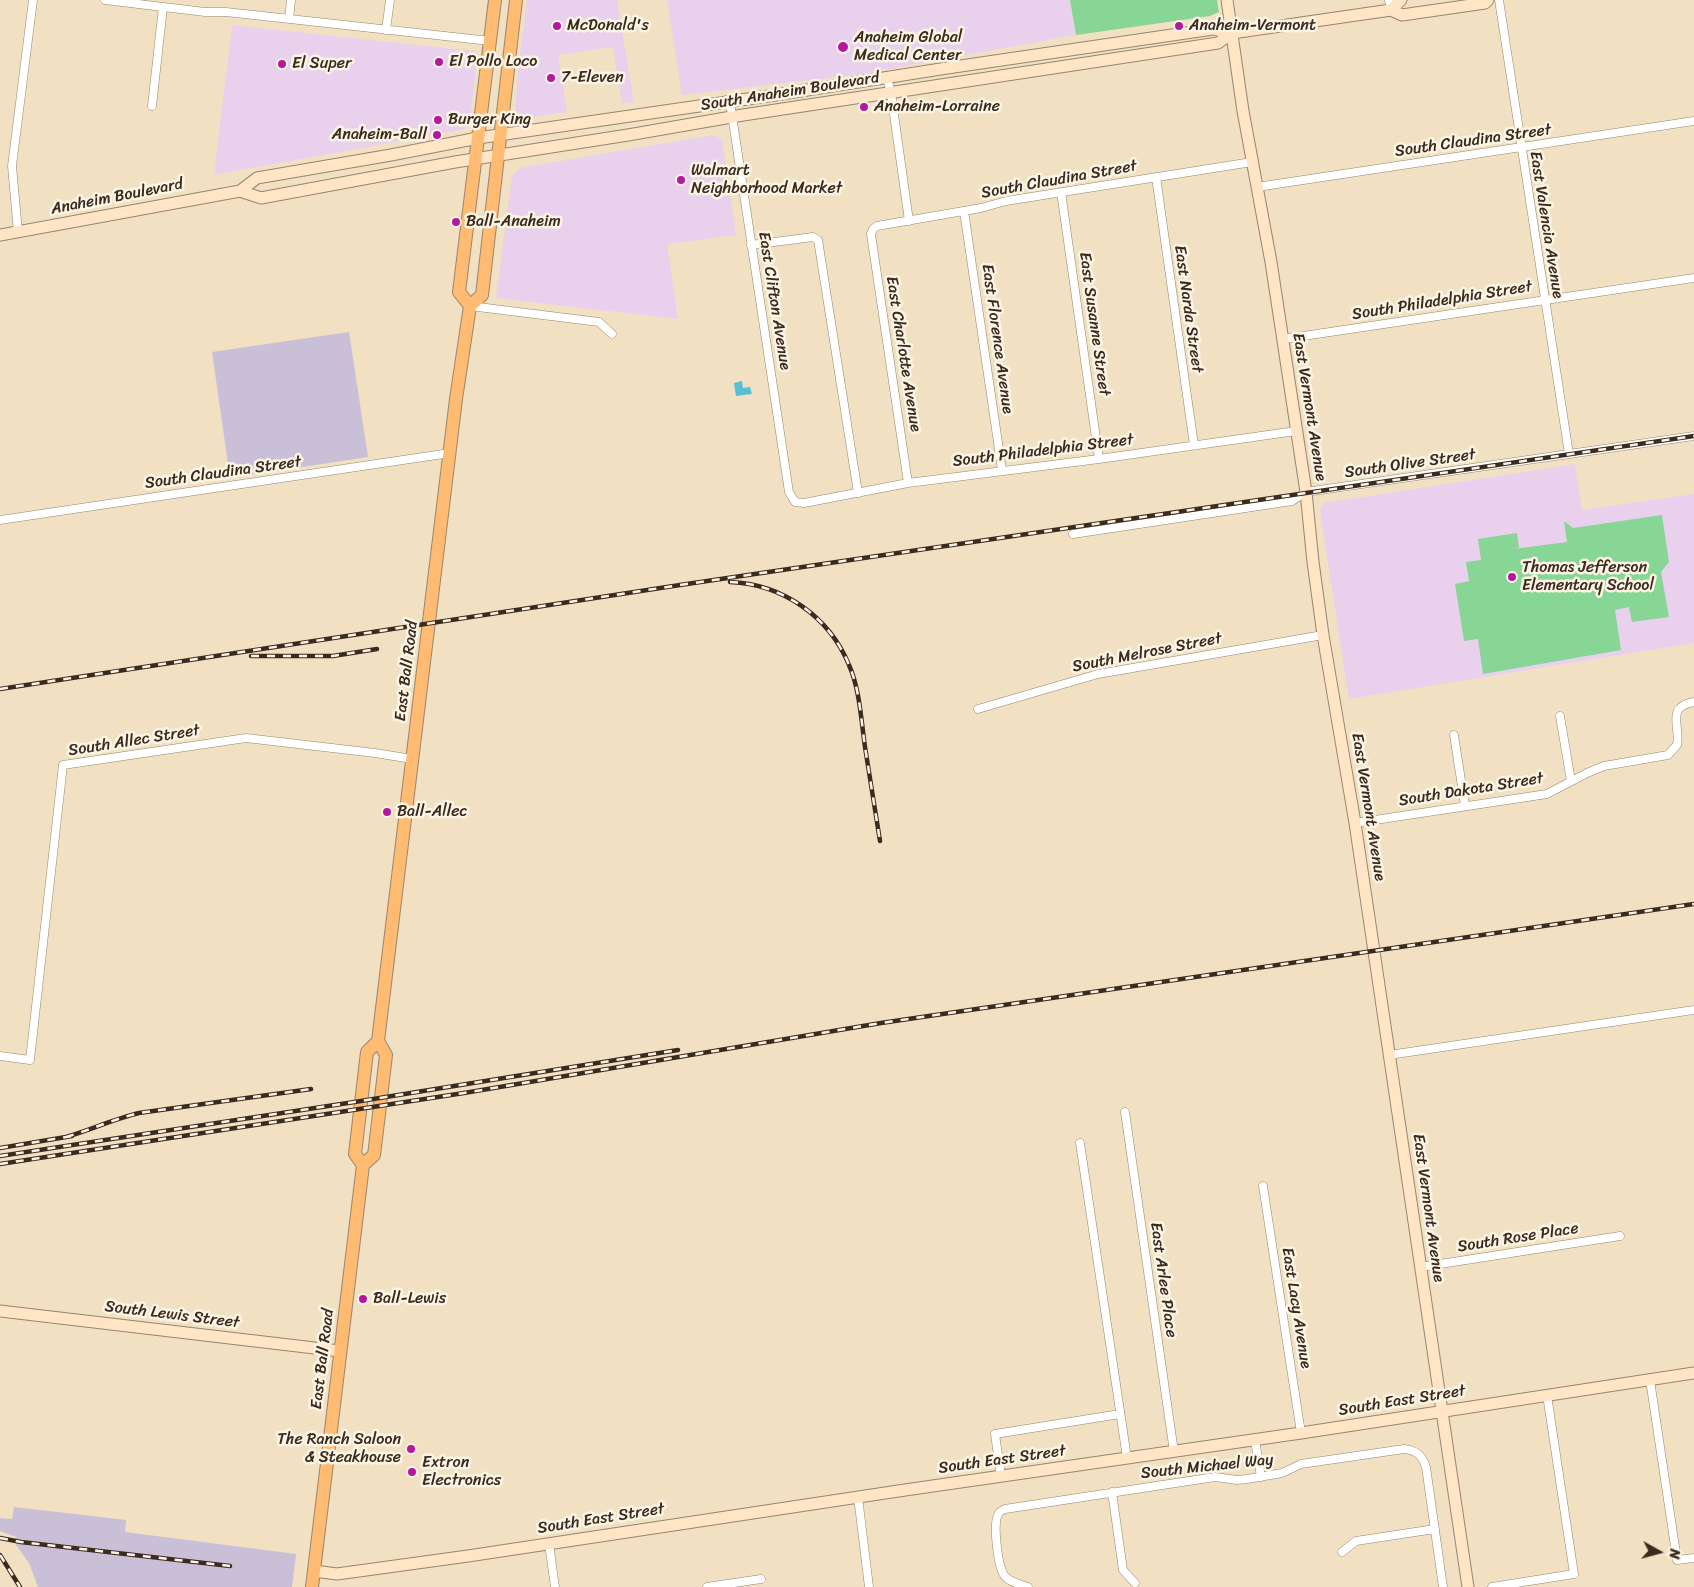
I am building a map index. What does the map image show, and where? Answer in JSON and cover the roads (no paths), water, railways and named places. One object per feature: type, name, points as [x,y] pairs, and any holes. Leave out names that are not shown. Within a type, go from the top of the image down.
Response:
[{"type":"main road","points":[[470,306],[460,292],[495,0]]},
{"type":"main road","name":"East Ball Road","points":[[312,1587],[363,1165],[374,1155],[379,1115],[386,1055],[378,1041],[450,453],[470,306],[482,295],[516,0]]},
{"type":"main road","name":"East Ball Road","points":[[363,1165],[355,1154],[367,1052],[378,1041]]},
{"type":"street","points":[[18,232],[12,166],[33,0]]},
{"type":"street","points":[[105,0],[490,41]]},
{"type":"street","points":[[289,19],[291,0]]},
{"type":"street","points":[[386,30],[390,0]]},
{"type":"street","name":"East Vermont Avenue","points":[[1227,0],[1252,162],[1271,262],[1306,492],[1312,562],[1355,823],[1468,1587]]},
{"type":"street","points":[[1390,5],[1401,0]]},
{"type":"street","name":"South Anaheim Boulevard","points":[[478,138],[1213,29],[1232,33],[1390,5],[1402,15],[1488,0]]},
{"type":"street","name":"East Valencia Avenue","points":[[1499,0],[1569,454]]},
{"type":"street","points":[[152,106],[163,7]]},
{"type":"street","name":"South Anaheim Boulevard","points":[[476,159],[732,117],[1218,43],[1232,33]]},
{"type":"street","points":[[887,78],[891,93],[909,220]]},
{"type":"street","points":[[823,103],[830,94],[853,90],[858,82]]},
{"type":"street","name":"East Clifton Avenue","points":[[730,102],[789,492],[795,502]]},
{"type":"street","name":"South Claudina Street","points":[[1257,187],[1694,121]]},
{"type":"street","name":"Anaheim Boulevard","points":[[0,235],[240,191],[256,178],[478,138]]},
{"type":"street","name":"Anaheim Boulevard","points":[[240,191],[260,198],[476,159]]},
{"type":"street","name":"South Claudina Street","points":[[873,229],[877,226],[981,208],[1006,201],[1252,162]]},
{"type":"street","name":"East Narda Street","points":[[1156,177],[1194,445]]},
{"type":"street","name":"East Susanne Street","points":[[1061,192],[1099,459]]},
{"type":"street","name":"East Florence Avenue","points":[[964,211],[1002,470]]},
{"type":"street","name":"East Charlotte Avenue","points":[[873,229],[871,234],[908,483]]},
{"type":"street","points":[[751,245],[813,237],[819,242],[858,493]]},
{"type":"street","name":"South Philadelphia Street","points":[[1282,339],[1694,278]]},
{"type":"street","points":[[470,306],[599,322],[612,334]]},
{"type":"street","name":"South Philadelphia Street","points":[[795,502],[858,493],[908,483],[1099,459],[1296,431]]},
{"type":"street","name":"South Olive Street","points":[[1073,534],[1292,501],[1306,492],[1694,436]]},
{"type":"street","name":"South Claudina Street","points":[[0,520],[450,453]]},
{"type":"street","name":"South Melrose Street","points":[[978,710],[1098,674],[1323,635]]},
{"type":"street","name":"South Dakota Street","points":[[1355,823],[1547,794],[1604,766],[1668,755],[1677,745],[1677,711],[1682,705],[1694,702]]},
{"type":"street","points":[[1560,716],[1572,781]]},
{"type":"street","points":[[1454,735],[1465,806]]},
{"type":"street","name":"South Allec Street","points":[[0,1056],[30,1060],[63,765],[246,738],[412,759]]},
{"type":"street","points":[[1389,1055],[1694,1010]]},
{"type":"street","name":"East Arlee Place","points":[[1125,1112],[1174,1452]]},
{"type":"street","points":[[1080,1143],[1127,1458]]},
{"type":"street","name":"East Lacy Avenue","points":[[1263,1186],[1301,1433]]},
{"type":"street","name":"South Rose Place","points":[[1421,1267],[1620,1236]]},
{"type":"street","name":"South Lewis Street","points":[[0,1311],[340,1351]]},
{"type":"street","name":"South East Street","points":[[314,1571],[337,1574],[549,1544],[1694,1373]]},
{"type":"street","points":[[1650,1380],[1678,1560],[1694,1558]]},
{"type":"street","points":[[1492,1587],[1574,1574],[1547,1396]]},
{"type":"street","points":[[1001,1476],[995,1434],[1120,1414]]},
{"type":"street","points":[[1255,1440],[1261,1477]]},
{"type":"street","name":"South Michael Way","points":[[1028,1587],[1004,1577],[1001,1569],[996,1522],[998,1513],[1012,1506],[1223,1476],[1237,1480],[1261,1477],[1282,1473],[1301,1464],[1394,1450],[1411,1450],[1418,1453],[1423,1460],[1426,1467],[1435,1529]]},
{"type":"street","points":[[1112,1492],[1123,1570],[1136,1583]]},
{"type":"street","points":[[858,1497],[869,1587]]},
{"type":"street","points":[[1342,1552],[1356,1541],[1435,1529],[1443,1587]]},
{"type":"street","points":[[549,1544],[555,1587]]},
{"type":"street","points":[[707,1587],[761,1579]]},
{"type":"water","points":[[742,381],[743,388],[750,387],[752,394],[736,396],[734,383]]},
{"type":"railway","points":[[0,689],[680,585],[1694,436]]},
{"type":"railway","points":[[730,582],[768,589],[802,606],[829,632],[840,647],[853,675],[858,695],[880,841]]},
{"type":"railway","points":[[251,656],[333,656],[377,649]]},
{"type":"railway","points":[[0,1164],[464,1093],[881,1023],[1694,904]]},
{"type":"railway","points":[[0,1156],[678,1050]]},
{"type":"railway","points":[[66,1137],[139,1113],[311,1089]]},
{"type":"railway","points":[[0,1148],[72,1136]]},
{"type":"railway","points":[[0,1538],[230,1566]]},
{"type":"railway","points":[[0,1555],[20,1587]]},
{"type":"place","name":"McDonald's","points":[[557,26]]},
{"type":"place","name":"Anaheim-Vermont","points":[[1179,26]]},
{"type":"place","name":"Anaheim Global Medical Center","points":[[843,47]]},
{"type":"place","name":"El Pollo Loco","points":[[439,62]]},
{"type":"place","name":"El Super","points":[[282,64]]},
{"type":"place","name":"7-Eleven","points":[[551,78]]},
{"type":"place","name":"Anaheim-Lorraine","points":[[864,107]]},
{"type":"place","name":"Burger King","points":[[438,120]]},
{"type":"place","name":"Anaheim-Ball","points":[[437,135]]},
{"type":"place","name":"Walmart Neighborhood Market","points":[[681,180]]},
{"type":"place","name":"Ball-Anaheim","points":[[456,222]]},
{"type":"place","name":"Thomas Jefferson Elementary School","points":[[1512,577]]},
{"type":"place","name":"Ball-Allec","points":[[387,812]]},
{"type":"place","name":"Ball-Lewis","points":[[363,1299]]},
{"type":"place","name":"The Ranch Saloon & Steakhouse","points":[[411,1449]]},
{"type":"place","name":"Extron Electronics","points":[[412,1472]]}]
